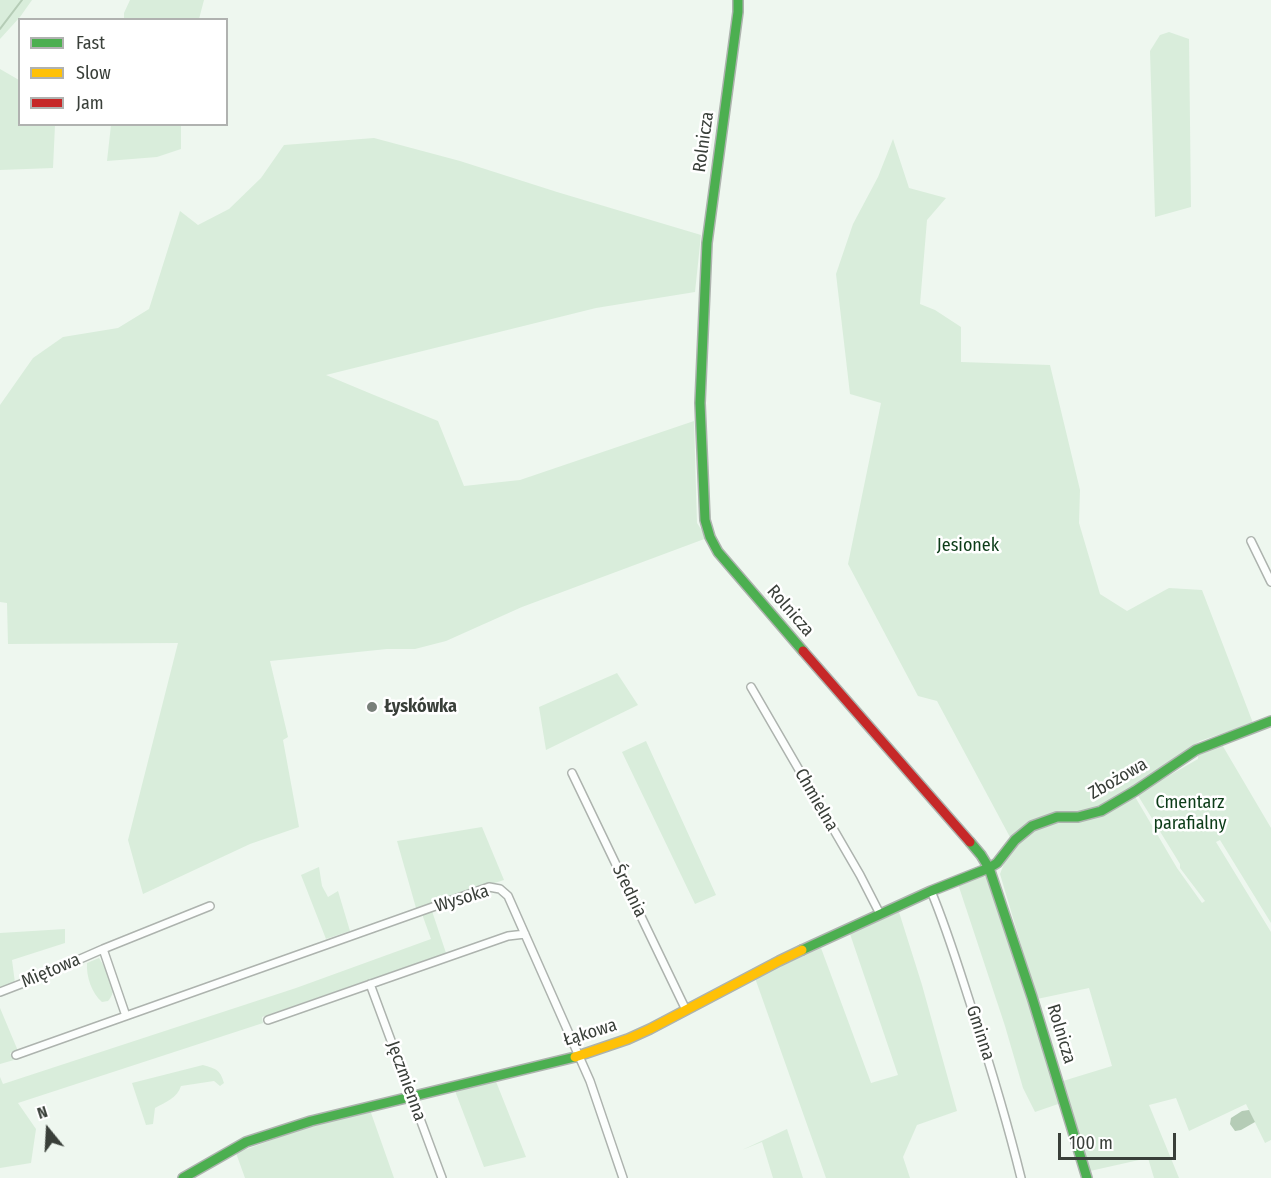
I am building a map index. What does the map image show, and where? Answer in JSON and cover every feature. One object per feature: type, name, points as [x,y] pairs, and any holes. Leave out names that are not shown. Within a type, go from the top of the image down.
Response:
[{"type":"street","name":"Rolnicza","points":[[738,0],[707,243],[700,403],[707,531],[718,551],[741,580],[981,855],[989,868],[1032,997],[1087,1178]]},
{"type":"street","points":[[1251,541],[1271,582]]},
{"type":"street","name":"Chmielna","points":[[751,687],[880,914]]},
{"type":"street","name":"Zbożowa","points":[[989,868],[1015,840],[1032,826],[1058,817],[1078,817],[1101,811],[1196,750],[1271,721]]},
{"type":"street","name":"Średnia","points":[[572,773],[686,1010]]},
{"type":"street","name":"Łąkowa","points":[[183,1178],[194,1175],[246,1142],[311,1120],[578,1056],[628,1039],[780,961],[931,891],[989,868]]},
{"type":"street","name":"Wysoka","points":[[16,1055],[489,887],[500,889],[508,896],[590,1081],[623,1178]]},
{"type":"street","name":"Gminna","points":[[931,891],[945,924],[993,1074],[1021,1178]]},
{"type":"street","name":"Miętowa","points":[[0,992],[210,906]]},
{"type":"street","points":[[268,1020],[508,936],[525,934]]},
{"type":"street","points":[[103,949],[126,1016]]},
{"type":"street","name":"Jęczmienna","points":[[370,984],[442,1178]]},
{"type":"green space","points":[[0,0],[32,0],[20,17],[0,39]]},
{"type":"green space","points":[[130,0],[204,0],[199,18],[124,18]]},
{"type":"green space","points":[[1169,32],[1189,39],[1191,207],[1155,217],[1150,51],[1160,35]]},
{"type":"green space","points":[[0,69],[18,79],[18,126],[55,126],[53,168],[0,170]]},
{"type":"green space","points":[[111,126],[181,126],[181,149],[157,157],[107,161]]},
{"type":"green space","points":[[374,138],[460,161],[701,235],[695,292],[596,308],[326,375],[438,421],[464,486],[520,480],[694,421],[697,523],[707,538],[522,607],[446,641],[415,649],[387,649],[270,661],[288,737],[283,740],[299,827],[250,844],[143,894],[128,840],[178,643],[8,644],[7,603],[0,602],[0,405],[33,358],[63,337],[118,328],[149,309],[180,211],[198,225],[229,209],[261,178],[284,145]]},
{"type":"green space","name":"Jesionek","points":[[893,139],[909,188],[946,198],[927,220],[920,304],[935,310],[961,327],[961,362],[1050,365],[1080,490],[1079,523],[1100,594],[1127,611],[1169,588],[1202,590],[1253,723],[1200,741],[1133,786],[1134,795],[1177,868],[1202,903],[1205,901],[1180,868],[1180,864],[1137,794],[1198,759],[1198,752],[1221,743],[1271,828],[1271,923],[1220,840],[1216,842],[1271,932],[1271,1140],[1265,1143],[1246,1104],[1189,1131],[1176,1098],[1149,1105],[1179,1178],[1154,1178],[1148,1158],[1090,1171],[1063,1081],[1112,1066],[1089,988],[1037,999],[1000,874],[1008,853],[1025,837],[1011,839],[937,701],[918,696],[848,564],[881,403],[850,394],[836,274],[853,224],[878,177]]},
{"type":"green space","points":[[617,673],[638,705],[546,750],[539,707]]},
{"type":"green space","points":[[646,741],[716,895],[695,904],[622,752]]},
{"type":"green space","points":[[482,827],[504,880],[416,908],[397,841]]},
{"type":"green space","points":[[319,867],[322,886],[328,897],[338,891],[350,931],[326,939],[301,875]]},
{"type":"green space","points":[[981,876],[988,877],[1061,1103],[1035,1112],[1023,1088],[958,884]]},
{"type":"green space","points":[[432,911],[446,953],[262,1017],[263,1023],[18,1103],[36,1129],[31,1163],[0,1168],[0,1077],[3,1084],[296,988],[431,939],[422,914]]},
{"type":"green space","points":[[899,912],[957,1111],[917,1125],[903,1157],[910,1178],[826,1178],[755,978],[821,948],[871,1083],[898,1075],[850,934]]},
{"type":"green space","points":[[65,929],[65,943],[12,960],[15,983],[0,989],[0,933]]},
{"type":"green space","points":[[99,958],[109,975],[113,988],[109,1000],[102,1002],[93,990],[87,968],[87,963]]},
{"type":"green space","points":[[0,1008],[18,1051],[10,1053],[14,1060],[0,1064]]},
{"type":"green space","points":[[203,1065],[217,1070],[224,1083],[220,1086],[214,1081],[181,1086],[174,1097],[155,1108],[153,1124],[146,1125],[132,1083]]},
{"type":"green space","points":[[495,1079],[526,1157],[484,1167],[455,1091]]},
{"type":"green space","points":[[370,1110],[394,1178],[245,1178],[236,1153],[310,1126]]},
{"type":"green space","points":[[787,1129],[803,1178],[773,1178],[762,1142],[742,1150]]},
{"type":"shaded area","points":[[1249,1110],[1255,1122],[1235,1131],[1230,1124],[1231,1118],[1242,1111]]},
{"type":"waterway","points":[[0,29],[22,0]]},
{"type":"traffic: fast","points":[[738,0],[707,243],[700,403],[705,520],[718,552],[803,651]]},
{"type":"traffic: fast","points":[[802,950],[931,891],[989,868],[997,863],[1015,840],[1032,826],[1057,817],[1078,817],[1101,811],[1196,750],[1271,721]]},
{"type":"traffic: fast","points":[[970,842],[989,868],[1032,997],[1087,1178]]},
{"type":"traffic: fast","points":[[183,1178],[246,1142],[311,1121],[575,1057]]},
{"type":"traffic: slow","points":[[575,1057],[650,1029],[802,950]]},
{"type":"traffic: jam","points":[[803,651],[970,842]]},
{"type":"place","name":"Łyskówka","points":[[372,707]]},
{"type":"park label","name":"Cmentarz parafialny","points":[[1190,813]]}]
